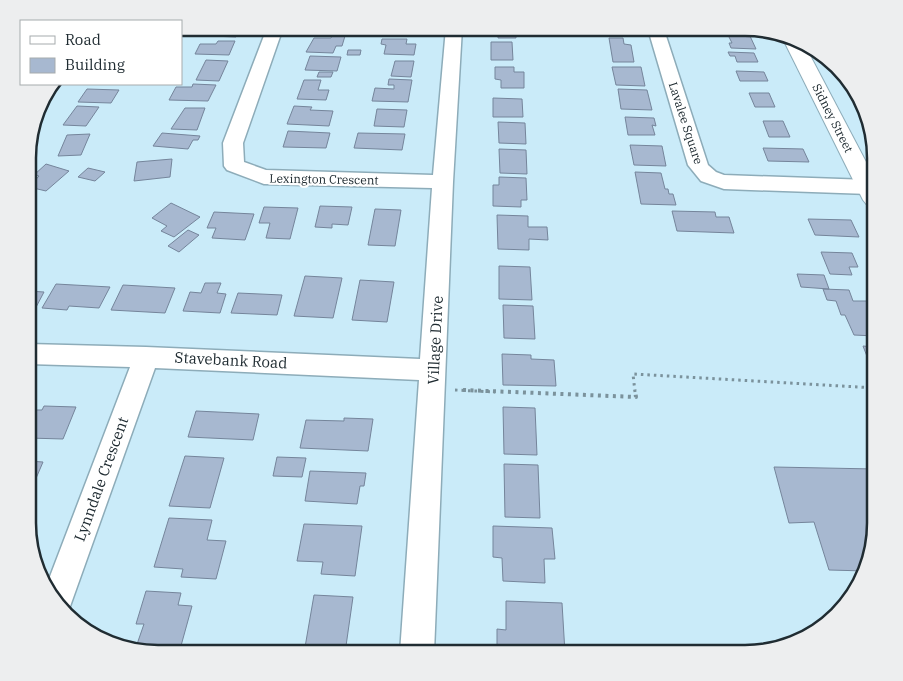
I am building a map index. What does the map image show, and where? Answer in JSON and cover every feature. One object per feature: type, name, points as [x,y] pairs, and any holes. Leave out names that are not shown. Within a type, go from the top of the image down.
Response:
[{"type":"main road","name":"Sidney Street","points":[[798,49],[867,184]]},
{"type":"street","name":"Lexington Crescent","points":[[272,36],[233,143],[234,166],[264,177],[442,182]]},
{"type":"street","name":"Village Drive","points":[[418,644],[442,182],[453,36]]},
{"type":"street","name":"Lavalee Square","points":[[658,37],[698,165],[703,174],[714,180],[724,182],[867,194]]},
{"type":"street","name":"Stavebank Road","points":[[37,354],[146,357],[433,380]]},
{"type":"street","name":"Lynndale Crescent","points":[[59,593],[146,357]]},
{"type":"path","points":[[433,380],[636,396],[633,374],[866,388]]},
{"type":"building","points":[[332,36],[345,36],[342,46],[336,46],[333,53],[306,52],[314,38],[331,38]]},
{"type":"building","points":[[498,37],[516,37],[516,38]]},
{"type":"building","points":[[729,37],[750,37],[756,49],[731,48],[729,43],[732,43]]},
{"type":"building","points":[[609,38],[623,38],[624,44],[631,45],[634,62],[613,62]]},
{"type":"building","points":[[382,39],[407,39],[406,44],[416,44],[414,55],[384,54],[386,45],[381,44]]},
{"type":"building","points":[[218,41],[235,41],[229,55],[195,54],[200,44],[216,44]]},
{"type":"building","points":[[491,42],[512,42],[513,60],[491,60]]},
{"type":"building","points":[[348,50],[361,50],[360,55],[347,55]]},
{"type":"building","points":[[728,52],[754,53],[758,62],[737,62],[735,56],[730,56]]},
{"type":"building","points":[[310,56],[341,57],[337,71],[305,70]]},
{"type":"building","points":[[206,60],[228,61],[219,81],[196,80]]},
{"type":"building","points":[[395,61],[414,61],[411,77],[391,76]]},
{"type":"building","points":[[495,67],[514,67],[514,72],[524,72],[524,88],[501,88],[501,80],[495,79]]},
{"type":"building","points":[[612,67],[641,67],[645,86],[616,85]]},
{"type":"building","points":[[736,71],[764,72],[768,81],[740,81]]},
{"type":"building","points":[[319,72],[333,72],[331,77],[317,77]]},
{"type":"building","points":[[389,79],[412,80],[408,102],[372,101],[375,88],[394,89],[394,85],[388,85]]},
{"type":"building","points":[[304,80],[321,80],[318,90],[329,90],[326,100],[297,99]]},
{"type":"building","points":[[193,84],[216,85],[208,101],[169,100],[176,87],[192,87]]},
{"type":"building","points":[[87,89],[119,90],[111,103],[78,102]]},
{"type":"building","points":[[618,89],[647,90],[652,110],[621,109]]},
{"type":"building","points":[[749,93],[769,93],[775,107],[755,107]]},
{"type":"building","points":[[493,98],[522,99],[523,117],[493,117]]},
{"type":"building","points":[[77,106],[99,107],[86,126],[63,125]]},
{"type":"building","points":[[294,106],[312,107],[310,110],[333,111],[329,126],[287,124]]},
{"type":"building","points":[[185,108],[205,108],[197,130],[171,129]]},
{"type":"building","points":[[377,109],[407,110],[404,127],[374,126]]},
{"type":"building","points":[[625,117],[654,118],[656,126],[652,125],[655,135],[628,135]]},
{"type":"building","points":[[763,121],[783,121],[790,137],[769,137]]},
{"type":"building","points":[[498,122],[525,123],[526,144],[499,143]]},
{"type":"building","points":[[288,131],[330,133],[326,148],[283,147]]},
{"type":"building","points":[[162,133],[200,136],[198,140],[193,140],[188,149],[153,146]]},
{"type":"building","points":[[358,133],[405,134],[402,150],[354,148]]},
{"type":"building","points":[[90,134],[81,155],[58,156],[67,135]]},
{"type":"building","points":[[630,145],[662,146],[666,166],[634,165]]},
{"type":"building","points":[[763,148],[803,149],[809,162],[768,161]]},
{"type":"building","points":[[499,149],[526,150],[527,174],[500,173]]},
{"type":"building","points":[[172,159],[170,177],[134,181],[137,162]]},
{"type":"building","points":[[46,164],[69,171],[46,191],[36,189],[36,179],[39,176],[36,175],[36,173]]},
{"type":"building","points":[[88,168],[105,172],[95,181],[78,177]]},
{"type":"building","points":[[635,172],[661,173],[665,189],[668,189],[669,194],[673,194],[676,205],[641,204]]},
{"type":"building","points":[[499,177],[526,178],[527,200],[521,200],[521,207],[493,206],[493,185],[499,185]]},
{"type":"building","points":[[171,203],[200,217],[174,237],[161,231],[167,226],[152,218]]},
{"type":"building","points":[[320,206],[352,207],[348,225],[332,224],[332,228],[315,227]]},
{"type":"building","points":[[264,207],[298,208],[290,239],[266,238],[270,223],[259,223]]},
{"type":"building","points":[[375,209],[401,210],[395,246],[368,245]]},
{"type":"building","points":[[672,211],[715,212],[716,217],[729,217],[734,233],[677,231]]},
{"type":"building","points":[[214,212],[254,214],[245,240],[212,238],[216,228],[207,228]]},
{"type":"building","points":[[497,215],[528,216],[528,227],[547,227],[548,240],[529,239],[529,250],[498,249]]},
{"type":"building","points":[[808,219],[851,220],[859,237],[815,235]]},
{"type":"building","points":[[188,230],[199,235],[179,252],[168,246]]},
{"type":"building","points":[[821,252],[852,253],[858,267],[849,267],[852,275],[830,274]]},
{"type":"building","points":[[499,266],[530,267],[532,300],[499,299]]},
{"type":"building","points":[[797,274],[824,275],[829,289],[801,287]]},
{"type":"building","points":[[305,276],[342,278],[333,318],[294,316]]},
{"type":"building","points":[[360,280],[394,282],[387,322],[352,320]]},
{"type":"building","points":[[205,283],[221,283],[217,293],[226,294],[220,313],[183,311],[190,292],[201,293]]},
{"type":"building","points":[[56,284],[110,287],[99,308],[69,306],[67,310],[42,308]]},
{"type":"building","points":[[123,285],[175,288],[165,313],[111,310]]},
{"type":"building","points":[[823,289],[849,290],[853,301],[867,301],[867,336],[854,335],[845,315],[841,315],[836,301],[827,300]]},
{"type":"building","points":[[36,292],[44,292],[36,306]]},
{"type":"building","points":[[238,293],[282,295],[277,315],[231,313]]},
{"type":"building","points":[[503,305],[533,306],[535,339],[504,338]]},
{"type":"building","points":[[502,354],[531,355],[531,359],[554,360],[556,386],[503,385]]},
{"type":"building","points":[[44,406],[76,407],[63,439],[37,438],[37,410],[42,410]]},
{"type":"building","points":[[503,407],[535,408],[537,455],[504,454]]},
{"type":"building","points":[[196,411],[259,414],[253,440],[188,437]]},
{"type":"building","points":[[344,418],[373,419],[368,451],[300,448],[306,420],[344,421]]},
{"type":"building","points":[[185,456],[224,458],[210,508],[169,506]]},
{"type":"building","points":[[277,457],[306,458],[302,477],[273,476]]},
{"type":"building","points":[[37,462],[43,462],[37,476]]},
{"type":"building","points":[[504,464],[538,465],[540,518],[505,517]]},
{"type":"building","points":[[774,467],[866,469],[866,531],[863,555],[857,571],[829,570],[814,522],[789,523]]},
{"type":"building","points":[[310,471],[366,473],[364,486],[360,486],[357,504],[305,501]]},
{"type":"building","points":[[169,518],[212,520],[207,540],[226,541],[216,579],[181,577],[183,569],[154,567]]},
{"type":"building","points":[[304,524],[362,526],[355,576],[321,574],[323,562],[297,561]]},
{"type":"building","points":[[493,526],[552,528],[555,559],[544,559],[545,583],[503,581],[502,558],[493,557]]},
{"type":"building","points":[[146,591],[181,593],[178,605],[192,606],[181,644],[138,642],[144,624],[136,624]]},
{"type":"building","points":[[314,595],[353,597],[346,644],[306,644]]},
{"type":"building","points":[[506,601],[562,603],[565,645],[497,645],[497,629],[506,630]]}]
